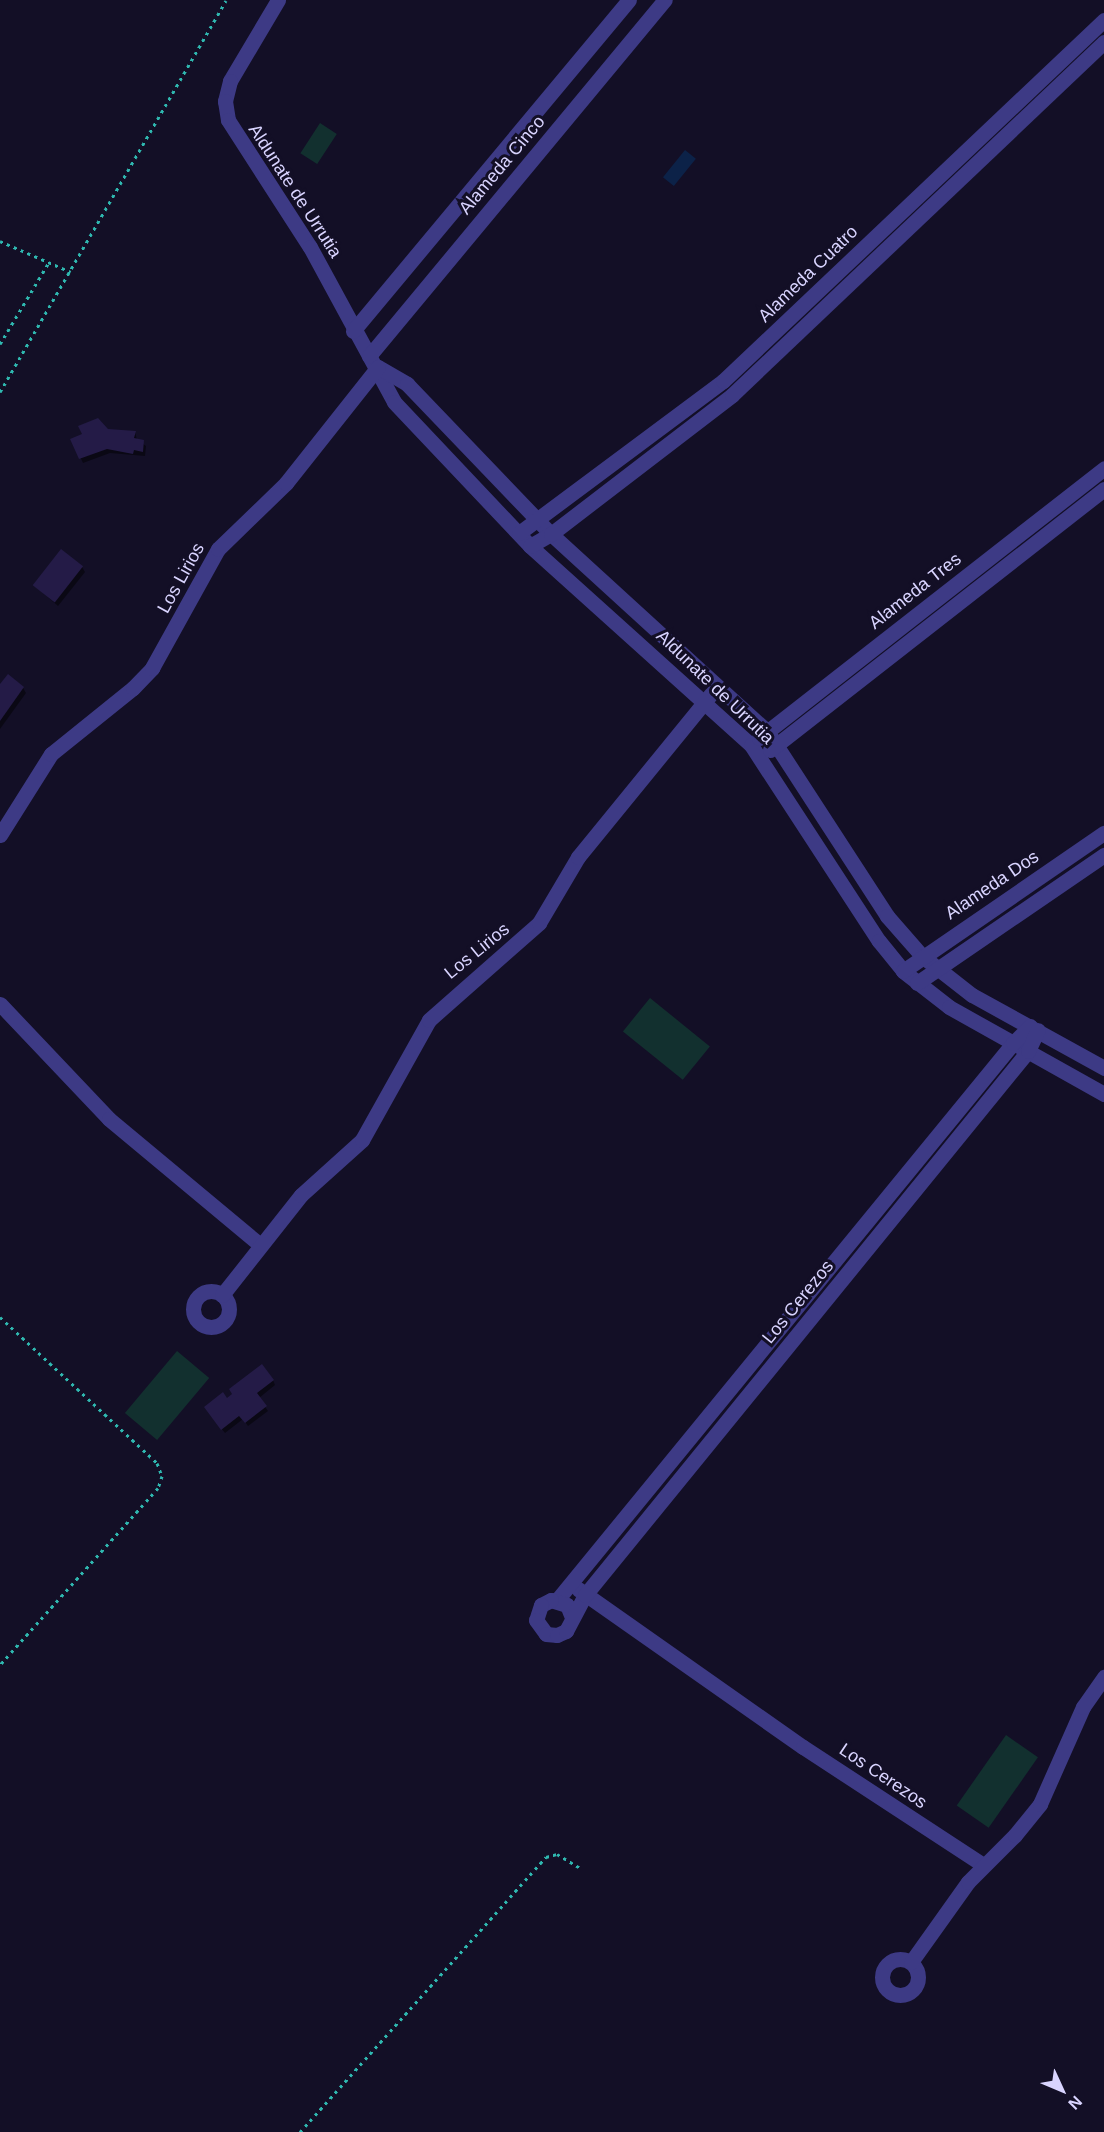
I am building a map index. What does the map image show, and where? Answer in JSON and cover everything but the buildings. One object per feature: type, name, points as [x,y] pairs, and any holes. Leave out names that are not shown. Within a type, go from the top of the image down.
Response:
[{"type":"street","name":"Aldunate de Urrutia","points":[[278,0],[230,81],[226,110],[239,140],[310,247],[353,331],[374,362],[383,386],[394,402],[530,546],[705,700],[756,751],[879,941],[903,970],[949,1007],[1104,1094]]},
{"type":"street","name":"Alameda Cinco","points":[[353,331],[629,0]]},
{"type":"street","name":"Alameda Cinco","points":[[374,362],[665,0]]},
{"type":"street","name":"Alameda Cuatro","points":[[519,533],[723,381],[1104,20]]},
{"type":"street","name":"Alameda Cuatro","points":[[530,546],[551,534],[732,395],[1104,42]]},
{"type":"street","name":"Aldunate de Urrutia","points":[[374,362],[407,384],[551,534],[767,731],[887,916],[922,956],[972,995],[1104,1068]]},
{"type":"street","name":"Los Lirios","points":[[0,835],[51,754],[133,688],[152,668],[218,549],[286,483],[374,362]]},
{"type":"street","name":"Alameda Tres","points":[[756,751],[767,731],[1104,468]]},
{"type":"street","name":"Alameda Tres","points":[[756,751],[777,744],[1104,489]]},
{"type":"street","name":"Los Lirios","points":[[222,1295],[260,1245],[312,1185],[362,1140],[429,1020],[539,923],[578,857],[719,685]]},
{"type":"street","name":"Alameda Dos","points":[[903,970],[1104,833]]},
{"type":"street","name":"Alameda Dos","points":[[917,983],[1104,855]]},
{"type":"street","points":[[0,1004],[110,1119],[260,1245]]},
{"type":"street","name":"Los Cerezos","points":[[1034,1028],[1028,1051],[585,1595],[572,1615],[570,1626],[562,1634],[551,1635],[541,1630],[536,1620],[538,1610],[546,1602],[557,1600],[1012,1043],[1034,1028]]},
{"type":"street","name":"Los Cerezos","points":[[571,1583],[803,1747],[983,1865]]},
{"type":"street","points":[[557,1600],[567,1605],[572,1615]]},
{"type":"street","points":[[911,1962],[983,1865],[1015,1835],[1040,1804],[1083,1707],[1104,1677]]},
{"type":"path","points":[[0,392],[226,0]]},
{"type":"path","points":[[0,241],[71,272]]},
{"type":"path","points":[[0,344],[49,262]]},
{"type":"path","points":[[0,1317],[157,1463],[162,1476],[158,1488],[0,1665]]},
{"type":"path","points":[[300,2132],[546,1857],[557,1854],[582,1869]]},
{"type":"green space","points":[[320,123],[337,134],[317,164],[300,153]]},
{"type":"green space","points":[[650,998],[710,1046],[683,1080],[623,1031]]},
{"type":"green space","points":[[177,1351],[209,1378],[157,1440],[125,1413]]},
{"type":"green space","points":[[1006,1735],[1038,1757],[989,1828],[957,1805]]},
{"type":"water","points":[[685,150],[696,159],[674,186],[663,177]]}]
